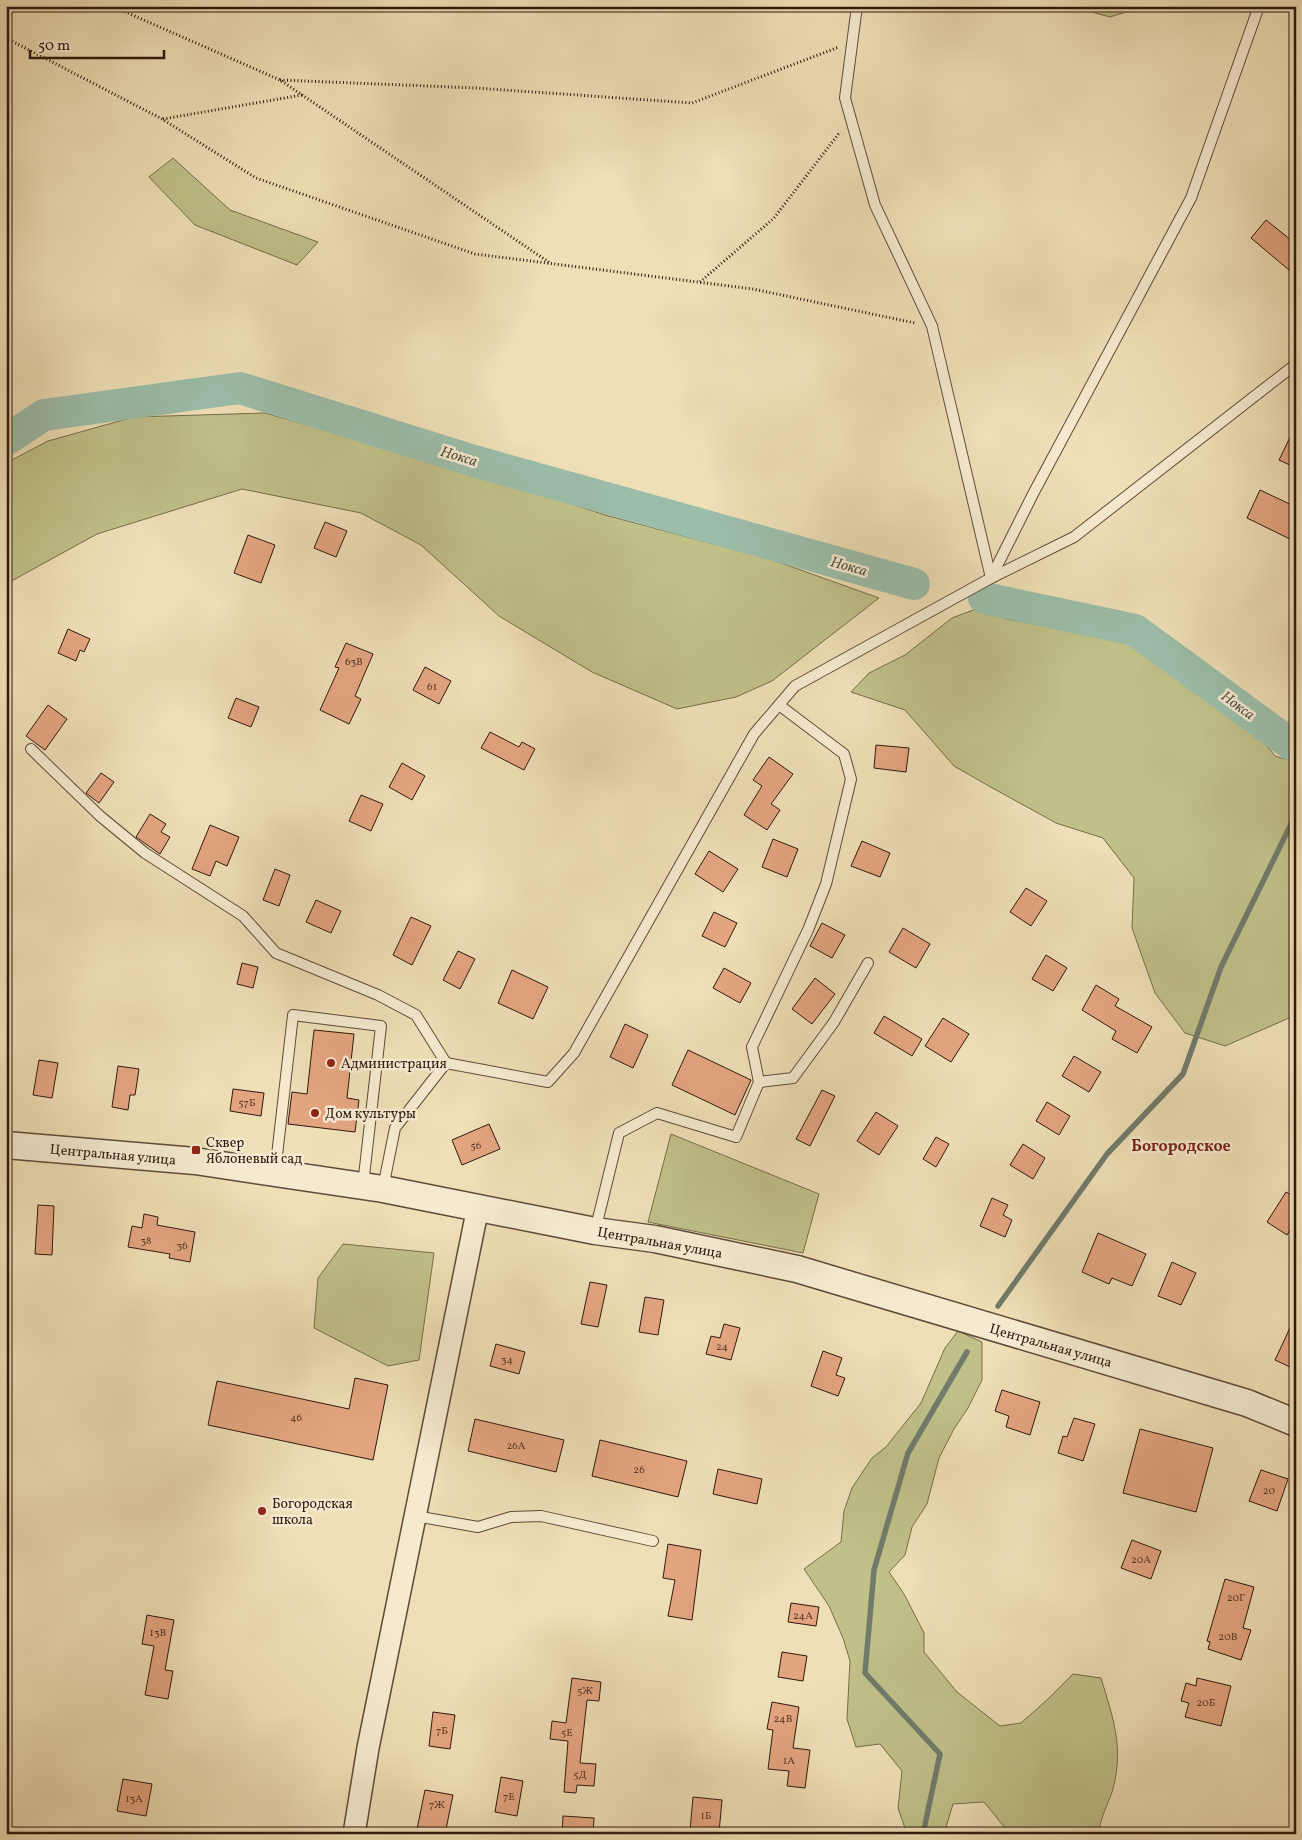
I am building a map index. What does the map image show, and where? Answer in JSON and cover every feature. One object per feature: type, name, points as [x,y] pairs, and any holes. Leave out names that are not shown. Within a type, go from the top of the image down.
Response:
[{"type":"street","name":"Центральная улица","points":[[6,1145],[195,1161],[373,1188],[595,1231],[655,1239],[798,1269],[1247,1403],[1296,1423]]},
{"type":"street","points":[[354,1834],[368,1748],[478,1207]]},
{"type":"lane","points":[[857,6],[846,98],[875,205],[932,326],[991,578]]},
{"type":"lane","points":[[991,578],[1033,494],[1191,198],[1259,6]]},
{"type":"lane","points":[[31,749],[100,816],[146,854],[243,916],[276,953],[378,995],[416,1015],[446,1063],[548,1082],[574,1053],[754,734],[795,686],[991,578],[1074,537],[1296,364]]},
{"type":"lane","points":[[595,1231],[619,1133],[657,1113],[736,1137],[759,1082],[752,1047],[808,930],[826,884],[851,779],[844,754],[779,705]]},
{"type":"lane","points":[[759,1082],[793,1078],[834,1022],[868,963]]},
{"type":"lane","points":[[275,1173],[293,1015],[381,1026],[373,1188]]},
{"type":"lane","points":[[373,1188],[395,1128],[446,1063]]},
{"type":"lane","points":[[415,1516],[478,1527],[511,1517],[541,1516],[653,1541]]},
{"type":"path","points":[[112,6],[280,80],[551,264]]},
{"type":"path","points":[[6,38],[162,119],[256,178],[475,254],[753,290],[932,326]]},
{"type":"path","points":[[280,80],[476,88],[692,103],[853,42]]},
{"type":"path","points":[[162,119],[303,95]]},
{"type":"path","points":[[700,283],[774,218],[851,118]]},
{"type":"green space","points":[[1069,6],[1146,6],[1110,17]]},
{"type":"green space","points":[[173,158],[230,210],[318,242],[297,265],[195,225],[149,177]]},
{"type":"green space","points":[[265,413],[483,475],[605,515],[770,559],[879,598],[772,681],[736,697],[677,709],[592,672],[499,616],[421,545],[361,513],[242,489],[97,534],[6,584],[6,463],[48,441],[134,417]]},
{"type":"green space","points":[[976,609],[1007,619],[1123,640],[1177,673],[1254,730],[1275,756],[1296,763],[1296,1015],[1225,1046],[1185,1033],[1155,993],[1132,928],[1134,878],[1103,838],[1056,823],[954,766],[905,710],[851,692],[869,673],[905,655],[952,618]]},
{"type":"green space","points":[[671,1134],[819,1194],[803,1253],[648,1222]]},
{"type":"green space","points":[[343,1244],[434,1253],[419,1360],[388,1366],[314,1328],[318,1278]]},
{"type":"green space","points":[[958,1331],[982,1342],[982,1380],[939,1458],[927,1504],[912,1527],[905,1555],[889,1572],[904,1594],[924,1633],[924,1652],[957,1692],[1000,1726],[1021,1723],[1073,1674],[1101,1678],[1116,1733],[1117,1760],[1113,1789],[1102,1817],[1099,1834],[1010,1834],[984,1802],[953,1804],[944,1834],[907,1834],[898,1808],[902,1771],[880,1744],[856,1747],[847,1719],[850,1661],[843,1638],[829,1606],[804,1569],[841,1542],[844,1511],[852,1488],[872,1458],[886,1447],[921,1403],[945,1348]]},
{"type":"building","points":[[1266,220],[1296,244],[1296,261],[1289,270],[1251,238]]},
{"type":"building","points":[[1296,425],[1296,468],[1279,460]]},
{"type":"building","points":[[1260,490],[1296,507],[1296,542],[1247,518]]},
{"type":"building","points":[[325,522],[347,531],[336,557],[314,548]]},
{"type":"building","points":[[248,535],[275,545],[261,583],[234,573]]},
{"type":"building","points":[[68,629],[90,639],[84,652],[80,650],[76,661],[58,653]]},
{"type":"building","points":[[346,643],[373,654],[355,696],[361,699],[349,724],[320,710],[339,668],[335,667]]},
{"type":"building","points":[[425,667],[451,681],[439,704],[413,690]]},
{"type":"building","points":[[236,698],[259,707],[251,727],[228,718]]},
{"type":"building","points":[[48,705],[67,719],[45,750],[26,736]]},
{"type":"building","points":[[490,732],[519,747],[522,742],[535,749],[524,770],[481,748]]},
{"type":"building","points":[[876,745],[909,748],[906,772],[874,768]]},
{"type":"building","points":[[769,757],[793,774],[771,804],[780,810],[767,830],[744,815],[762,786],[753,780]]},
{"type":"building","points":[[402,763],[425,776],[412,800],[389,787]]},
{"type":"building","points":[[101,773],[114,782],[99,803],[86,793]]},
{"type":"building","points":[[361,795],[383,804],[371,831],[349,821]]},
{"type":"building","points":[[150,814],[166,824],[161,832],[170,837],[160,854],[136,837]]},
{"type":"building","points":[[210,825],[239,837],[227,866],[216,861],[210,876],[192,869]]},
{"type":"building","points":[[773,839],[798,849],[787,877],[762,867]]},
{"type":"building","points":[[862,841],[890,853],[880,877],[851,866]]},
{"type":"building","points":[[709,851],[738,869],[723,892],[695,874]]},
{"type":"building","points":[[275,869],[290,875],[279,906],[263,900]]},
{"type":"building","points":[[1026,888],[1047,901],[1031,926],[1010,912]]},
{"type":"building","points":[[316,900],[341,911],[331,933],[306,922]]},
{"type":"building","points":[[714,912],[737,923],[725,947],[702,936]]},
{"type":"building","points":[[411,917],[431,926],[412,965],[393,955]]},
{"type":"building","points":[[822,923],[845,935],[832,958],[810,946]]},
{"type":"building","points":[[903,928],[930,944],[916,968],[889,952]]},
{"type":"building","points":[[458,951],[475,959],[460,989],[443,980]]},
{"type":"building","points":[[1046,955],[1067,968],[1053,991],[1032,979]]},
{"type":"building","points":[[242,963],[258,967],[253,988],[237,984]]},
{"type":"building","points":[[724,968],[751,983],[740,1003],[713,988]]},
{"type":"building","points":[[512,970],[548,987],[533,1019],[498,1003]]},
{"type":"building","points":[[815,978],[835,994],[812,1024],[792,1009]]},
{"type":"building","points":[[1096,985],[1119,999],[1115,1006],[1152,1027],[1137,1053],[1112,1039],[1116,1031],[1082,1010]]},
{"type":"building","points":[[884,1016],[922,1039],[912,1056],[874,1033]]},
{"type":"building","points":[[943,1018],[969,1034],[951,1062],[925,1046]]},
{"type":"building","points":[[625,1024],[648,1035],[633,1068],[610,1057]]},
{"type":"building","name":"Администрация","points":[[314,1030],[354,1034],[347,1098],[359,1100],[355,1132],[288,1124],[292,1092],[307,1094]]},
{"type":"building","points":[[688,1050],[751,1080],[735,1115],[672,1085]]},
{"type":"building","points":[[1074,1056],[1101,1072],[1089,1092],[1062,1076]]},
{"type":"building","points":[[39,1060],[58,1063],[52,1098],[33,1095]]},
{"type":"building","points":[[118,1066],[139,1069],[135,1095],[130,1095],[128,1110],[112,1107]]},
{"type":"building","points":[[233,1089],[264,1093],[261,1116],[230,1111]]},
{"type":"building","points":[[822,1090],[835,1096],[810,1146],[796,1139]]},
{"type":"building","points":[[1047,1102],[1070,1116],[1059,1135],[1036,1121]]},
{"type":"building","points":[[876,1112],[898,1126],[879,1155],[857,1141]]},
{"type":"building","points":[[489,1124],[500,1149],[462,1165],[452,1140]]},
{"type":"building","points":[[936,1137],[949,1144],[936,1167],[923,1159]]},
{"type":"building","points":[[1023,1144],[1045,1158],[1033,1179],[1010,1165]]},
{"type":"building","points":[[1286,1192],[1296,1198],[1296,1221],[1287,1235],[1267,1222]]},
{"type":"building","points":[[992,1198],[1008,1205],[1003,1215],[1012,1220],[1005,1237],[980,1226]]},
{"type":"building","points":[[38,1205],[54,1206],[52,1255],[35,1254]]},
{"type":"building","points":[[144,1214],[158,1217],[157,1225],[195,1232],[190,1262],[169,1258],[170,1254],[128,1247],[132,1226],[142,1228]]},
{"type":"building","points":[[1098,1233],[1146,1254],[1132,1286],[1112,1278],[1109,1284],[1082,1272]]},
{"type":"building","points":[[1172,1262],[1196,1273],[1181,1305],[1158,1296]]},
{"type":"building","points":[[590,1282],[607,1285],[598,1327],[581,1324]]},
{"type":"building","points":[[645,1297],[664,1300],[658,1335],[639,1332]]},
{"type":"building","points":[[1296,1315],[1296,1355],[1290,1367],[1275,1360]]},
{"type":"building","points":[[724,1324],[740,1328],[731,1360],[706,1354],[711,1336],[720,1338]]},
{"type":"building","points":[[496,1344],[525,1352],[519,1374],[490,1366]]},
{"type":"building","points":[[823,1351],[842,1358],[836,1375],[845,1378],[838,1396],[811,1386]]},
{"type":"building","points":[[355,1378],[388,1385],[373,1460],[208,1425],[217,1381],[349,1409]]},
{"type":"building","points":[[1002,1390],[1040,1402],[1030,1435],[1006,1427],[1009,1416],[995,1411]]},
{"type":"building","points":[[1074,1418],[1095,1424],[1083,1461],[1058,1453],[1063,1436],[1067,1437]]},
{"type":"building","points":[[475,1419],[564,1440],[556,1472],[468,1451]]},
{"type":"building","points":[[1140,1429],[1213,1448],[1196,1512],[1123,1493]]},
{"type":"building","points":[[600,1440],[687,1461],[678,1497],[592,1476]]},
{"type":"building","points":[[718,1469],[762,1479],[757,1504],[713,1494]]},
{"type":"building","points":[[1261,1470],[1288,1479],[1277,1511],[1249,1501]]},
{"type":"building","points":[[1132,1540],[1161,1551],[1151,1579],[1121,1568]]},
{"type":"building","points":[[668,1544],[701,1550],[692,1620],[668,1616],[675,1580],[663,1578]]},
{"type":"building","points":[[1225,1579],[1254,1587],[1243,1628],[1251,1630],[1241,1660],[1208,1649],[1210,1642],[1207,1641]]},
{"type":"building","points":[[791,1603],[819,1607],[816,1626],[788,1622]]},
{"type":"building","points":[[147,1615],[174,1620],[165,1670],[173,1671],[168,1699],[145,1695],[154,1646],[142,1644]]},
{"type":"building","points":[[782,1652],[807,1656],[803,1681],[778,1677]]},
{"type":"building","points":[[572,1678],[601,1682],[599,1701],[587,1700],[580,1763],[596,1764],[594,1786],[577,1785],[576,1793],[564,1792],[568,1741],[550,1739],[552,1721],[566,1723]]},
{"type":"building","points":[[1197,1678],[1231,1686],[1221,1726],[1185,1717],[1189,1703],[1181,1701],[1186,1683],[1196,1686]]},
{"type":"building","points":[[772,1702],[799,1707],[793,1748],[810,1750],[805,1788],[787,1786],[789,1771],[768,1769],[773,1730],[767,1729]]},
{"type":"building","points":[[433,1712],[455,1715],[450,1749],[429,1746]]},
{"type":"building","points":[[501,1777],[523,1781],[517,1816],[495,1812]]},
{"type":"building","points":[[123,1779],[152,1784],[146,1816],[117,1811]]},
{"type":"building","points":[[425,1790],[453,1795],[445,1834],[416,1834]]},
{"type":"building","points":[[693,1797],[722,1800],[719,1833],[690,1830]]},
{"type":"building","points":[[563,1816],[594,1818],[593,1834],[562,1834]]},
{"type":"waterway","name":"Нокса","points":[[6,440],[44,415],[240,388],[474,461],[914,584]]},
{"type":"waterway","name":"Нокса","points":[[984,598],[1135,630],[1296,748]]},
{"type":"waterway","points":[[998,1306],[1107,1154],[1183,1074],[1221,967],[1296,814]]},
{"type":"waterway","points":[[923,1834],[940,1754],[865,1673],[874,1570],[908,1453],[967,1352]]},
{"type":"place","name":"Администрация","points":[[331,1063]]},
{"type":"place","name":"Дом культуры","points":[[315,1113]]},
{"type":"place","name":"Сквер Яблоневый сад","points":[[196,1150]]},
{"type":"place","name":"Богородская школа","points":[[262,1511]]},
{"type":"district","name":"Богородское","points":[[1181,1145]]}]
